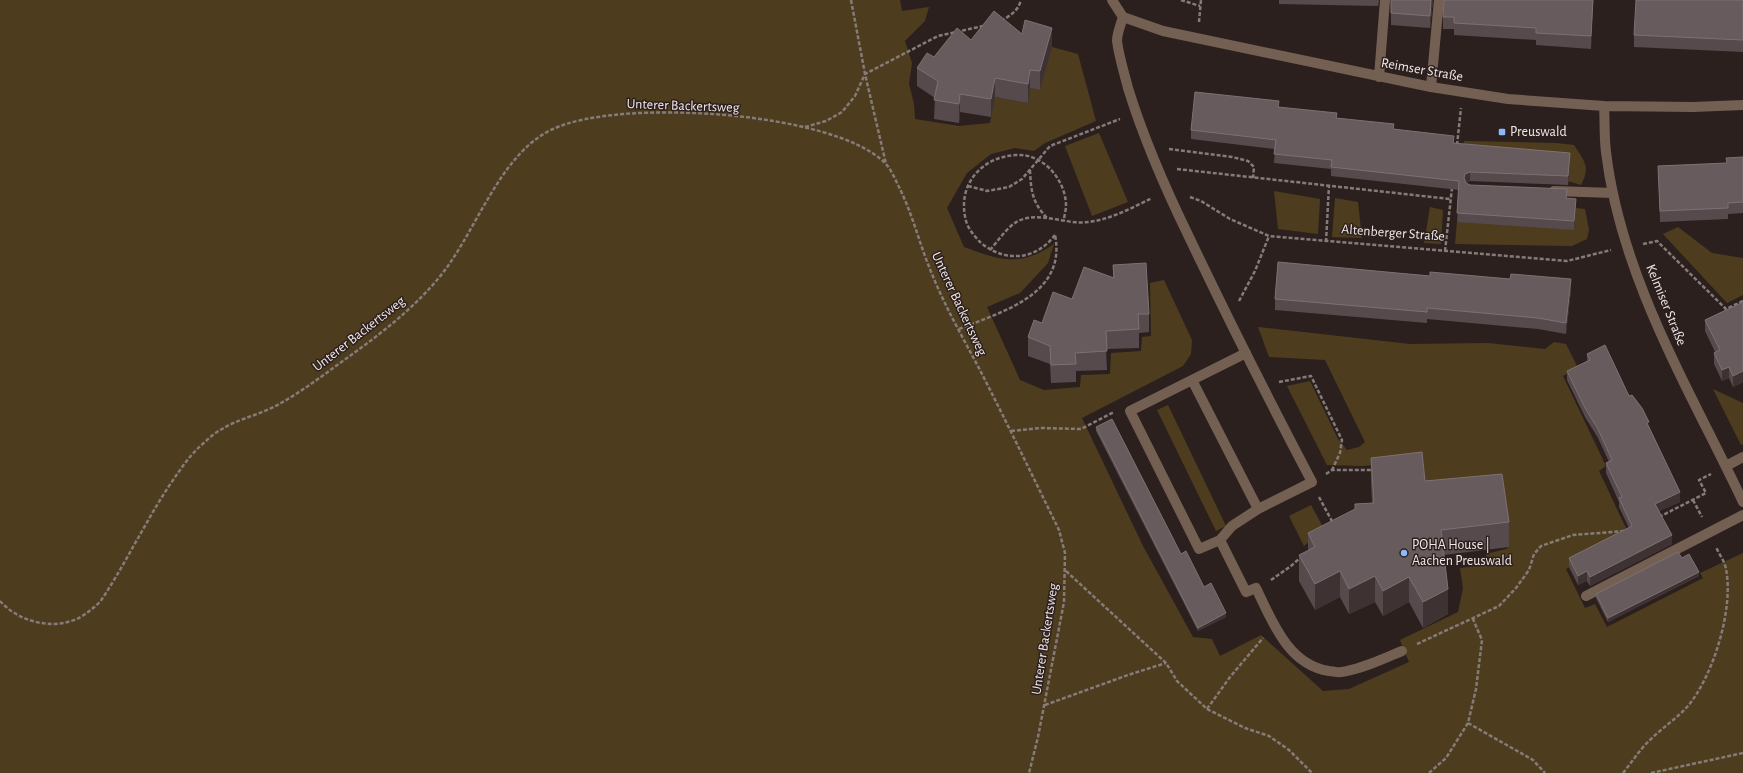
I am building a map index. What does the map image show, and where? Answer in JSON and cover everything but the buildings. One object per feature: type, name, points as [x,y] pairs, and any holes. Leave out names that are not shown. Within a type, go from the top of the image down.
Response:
[{"type":"street","points":[[1112,0],[1122,17],[1117,38],[1119,55],[1136,113],[1166,190],[1246,352],[1262,387],[1312,482],[1258,509],[1232,526],[1220,540],[1199,550],[1130,411],[1246,352]]},
{"type":"street","points":[[1379,77],[1385,0]]},
{"type":"street","points":[[1432,87],[1439,0]]},
{"type":"street","name":"Reimser Straße","points":[[1122,17],[1163,31],[1197,39],[1379,77],[1508,99],[1604,106],[1693,107],[1743,105]]},
{"type":"street","name":"Kelmiser Straße","points":[[1604,106],[1606,151],[1613,193],[1627,247],[1658,328],[1689,395],[1743,502]]},
{"type":"street","points":[[1542,190],[1613,193]]},
{"type":"street","points":[[1192,380],[1258,509]]},
{"type":"street","points":[[1726,466],[1743,457]]},
{"type":"street","points":[[1586,596],[1743,515]]},
{"type":"street","points":[[1220,540],[1246,592],[1256,588],[1275,627],[1287,645],[1302,660],[1318,669],[1340,672],[1364,666],[1402,651]]},
{"type":"path","points":[[851,0],[865,74],[886,164]]},
{"type":"path","points":[[996,23],[1012,15],[1019,8],[1021,0]]},
{"type":"path","points":[[1181,0],[1200,6]]},
{"type":"path","points":[[805,127],[826,120],[842,112],[855,96],[865,74],[938,36],[989,25]]},
{"type":"path","points":[[1456,152],[1462,92]]},
{"type":"path","name":"Unterer Backertsweg","points":[[0,601],[19,616],[39,623],[56,624],[72,621],[87,614],[100,602],[160,501],[185,463],[202,444],[224,428],[278,406],[380,334],[407,311],[440,277],[504,173],[524,149],[551,130],[577,120],[617,114],[668,112],[728,115],[805,127],[849,142],[870,152],[886,164],[909,207],[932,274],[1059,530],[1065,553],[1066,571],[1064,602],[1029,773]]},
{"type":"path","points":[[968,186],[987,190],[1009,187],[1022,179],[1037,159],[1050,146],[1136,113]]},
{"type":"path","points":[[1148,146],[1232,157],[1248,162],[1254,167],[1253,178]]},
{"type":"path","points":[[959,329],[1024,302],[1038,291],[1050,275],[1055,264],[1058,247],[1055,235],[1048,244],[1036,252],[1022,256],[1007,256],[990,250],[977,239],[967,225],[964,207],[966,190],[974,174],[987,162],[1003,155],[1020,154],[1037,159],[1049,168],[1058,179],[1064,192],[1066,206],[1064,221]]},
{"type":"path","points":[[1157,166],[1296,183],[1329,185],[1450,199]]},
{"type":"path","points":[[1030,170],[1033,197],[1038,208],[1047,218]]},
{"type":"path","points":[[1445,251],[1452,184]]},
{"type":"path","points":[[1326,242],[1329,185]]},
{"type":"path","points":[[990,250],[1009,228],[1018,221],[1038,217],[1064,221],[1094,221],[1134,207],[1166,190]]},
{"type":"path","name":"Altenberger Straße","points":[[1166,190],[1201,201],[1230,220],[1269,236],[1326,242],[1567,261],[1657,241],[1726,309],[1743,301]]},
{"type":"path","points":[[1229,320],[1255,272],[1269,236]]},
{"type":"path","points":[[1262,387],[1311,376],[1342,440],[1340,453],[1332,470],[1376,470]]},
{"type":"path","points":[[1011,431],[1041,428],[1081,429],[1111,413]]},
{"type":"path","points":[[1658,518],[1706,493],[1699,480],[1726,466]]},
{"type":"path","points":[[1312,482],[1335,527]]},
{"type":"path","points":[[1402,651],[1499,606],[1516,588],[1529,570],[1534,554],[1541,546],[1573,535],[1628,530]]},
{"type":"path","points":[[1256,588],[1291,566],[1302,557]]},
{"type":"path","points":[[1623,773],[1649,740],[1687,707],[1704,680],[1717,653],[1728,588],[1726,568]]},
{"type":"path","points":[[1066,571],[1166,663],[1177,681],[1207,710],[1245,728],[1269,736],[1289,750],[1312,773]]},
{"type":"path","points":[[1429,773],[1446,758],[1468,723],[1476,689],[1482,640],[1473,619]]},
{"type":"path","points":[[1207,710],[1230,677],[1262,639]]},
{"type":"path","points":[[1044,705],[1166,663]]},
{"type":"path","points":[[1468,723],[1533,760],[1545,773]]},
{"type":"path","points":[[1651,773],[1743,753]]},
{"type":"shaded area","points":[[0,0],[900,0],[902,11],[929,7],[925,21],[905,41],[912,63],[909,84],[914,104],[915,119],[959,126],[990,123],[995,97],[1028,103],[1030,88],[1040,90],[1052,47],[1078,54],[1096,121],[1045,143],[1034,151],[1015,148],[991,154],[967,173],[947,208],[964,247],[977,252],[999,258],[1020,259],[1042,252],[1054,244],[1048,263],[1020,293],[987,307],[1020,380],[1044,390],[1080,387],[1081,375],[1110,374],[1111,353],[1141,351],[1142,337],[1151,336],[1150,283],[1164,280],[1192,340],[1191,354],[1183,366],[1082,418],[1143,546],[1193,637],[1212,639],[1220,656],[1261,635],[1323,691],[1349,689],[1409,662],[1400,640],[1458,612],[1463,588],[1460,568],[1487,565],[1486,554],[1509,547],[1425,506],[1391,464],[1362,466],[1327,465],[1287,386],[1310,381],[1338,439],[1347,450],[1359,447],[1365,442],[1325,360],[1269,357],[1258,327],[1410,344],[1488,343],[1545,349],[1554,342],[1566,344],[1578,368],[1563,376],[1606,466],[1599,471],[1630,536],[1566,569],[1585,608],[1595,604],[1607,627],[1703,578],[1700,573],[1743,553],[1743,773],[0,773]]},
{"type":"shaded area","points":[[1099,133],[1128,202],[1092,216],[1065,146]]},
{"type":"shaded area","points":[[1464,141],[1556,143],[1574,145],[1585,164],[1586,173],[1581,185],[1568,181],[1570,162],[1462,153]]},
{"type":"shaded area","points":[[1274,191],[1320,199],[1318,234],[1278,229]]},
{"type":"shaded area","points":[[1335,198],[1358,202],[1362,238],[1332,237]]},
{"type":"shaded area","points":[[1430,207],[1443,210],[1441,244],[1424,243]]},
{"type":"shaded area","points":[[1576,208],[1585,209],[1589,230],[1587,239],[1572,246],[1455,244],[1457,222]]},
{"type":"shaded area","points":[[1678,227],[1712,253],[1743,258],[1743,295],[1727,303],[1663,234]]},
{"type":"shaded area","points":[[1713,389],[1743,403],[1743,444],[1741,445]]},
{"type":"shaded area","points":[[1168,405],[1226,526],[1216,531],[1157,410]]},
{"type":"shaded area","points":[[1311,505],[1324,529],[1304,546],[1289,516]]},
{"type":"place","name":"Preuswald","points":[[1502,132]]},
{"type":"place","name":"POHA House | Aachen Preuswald","points":[[1404,553]]}]
